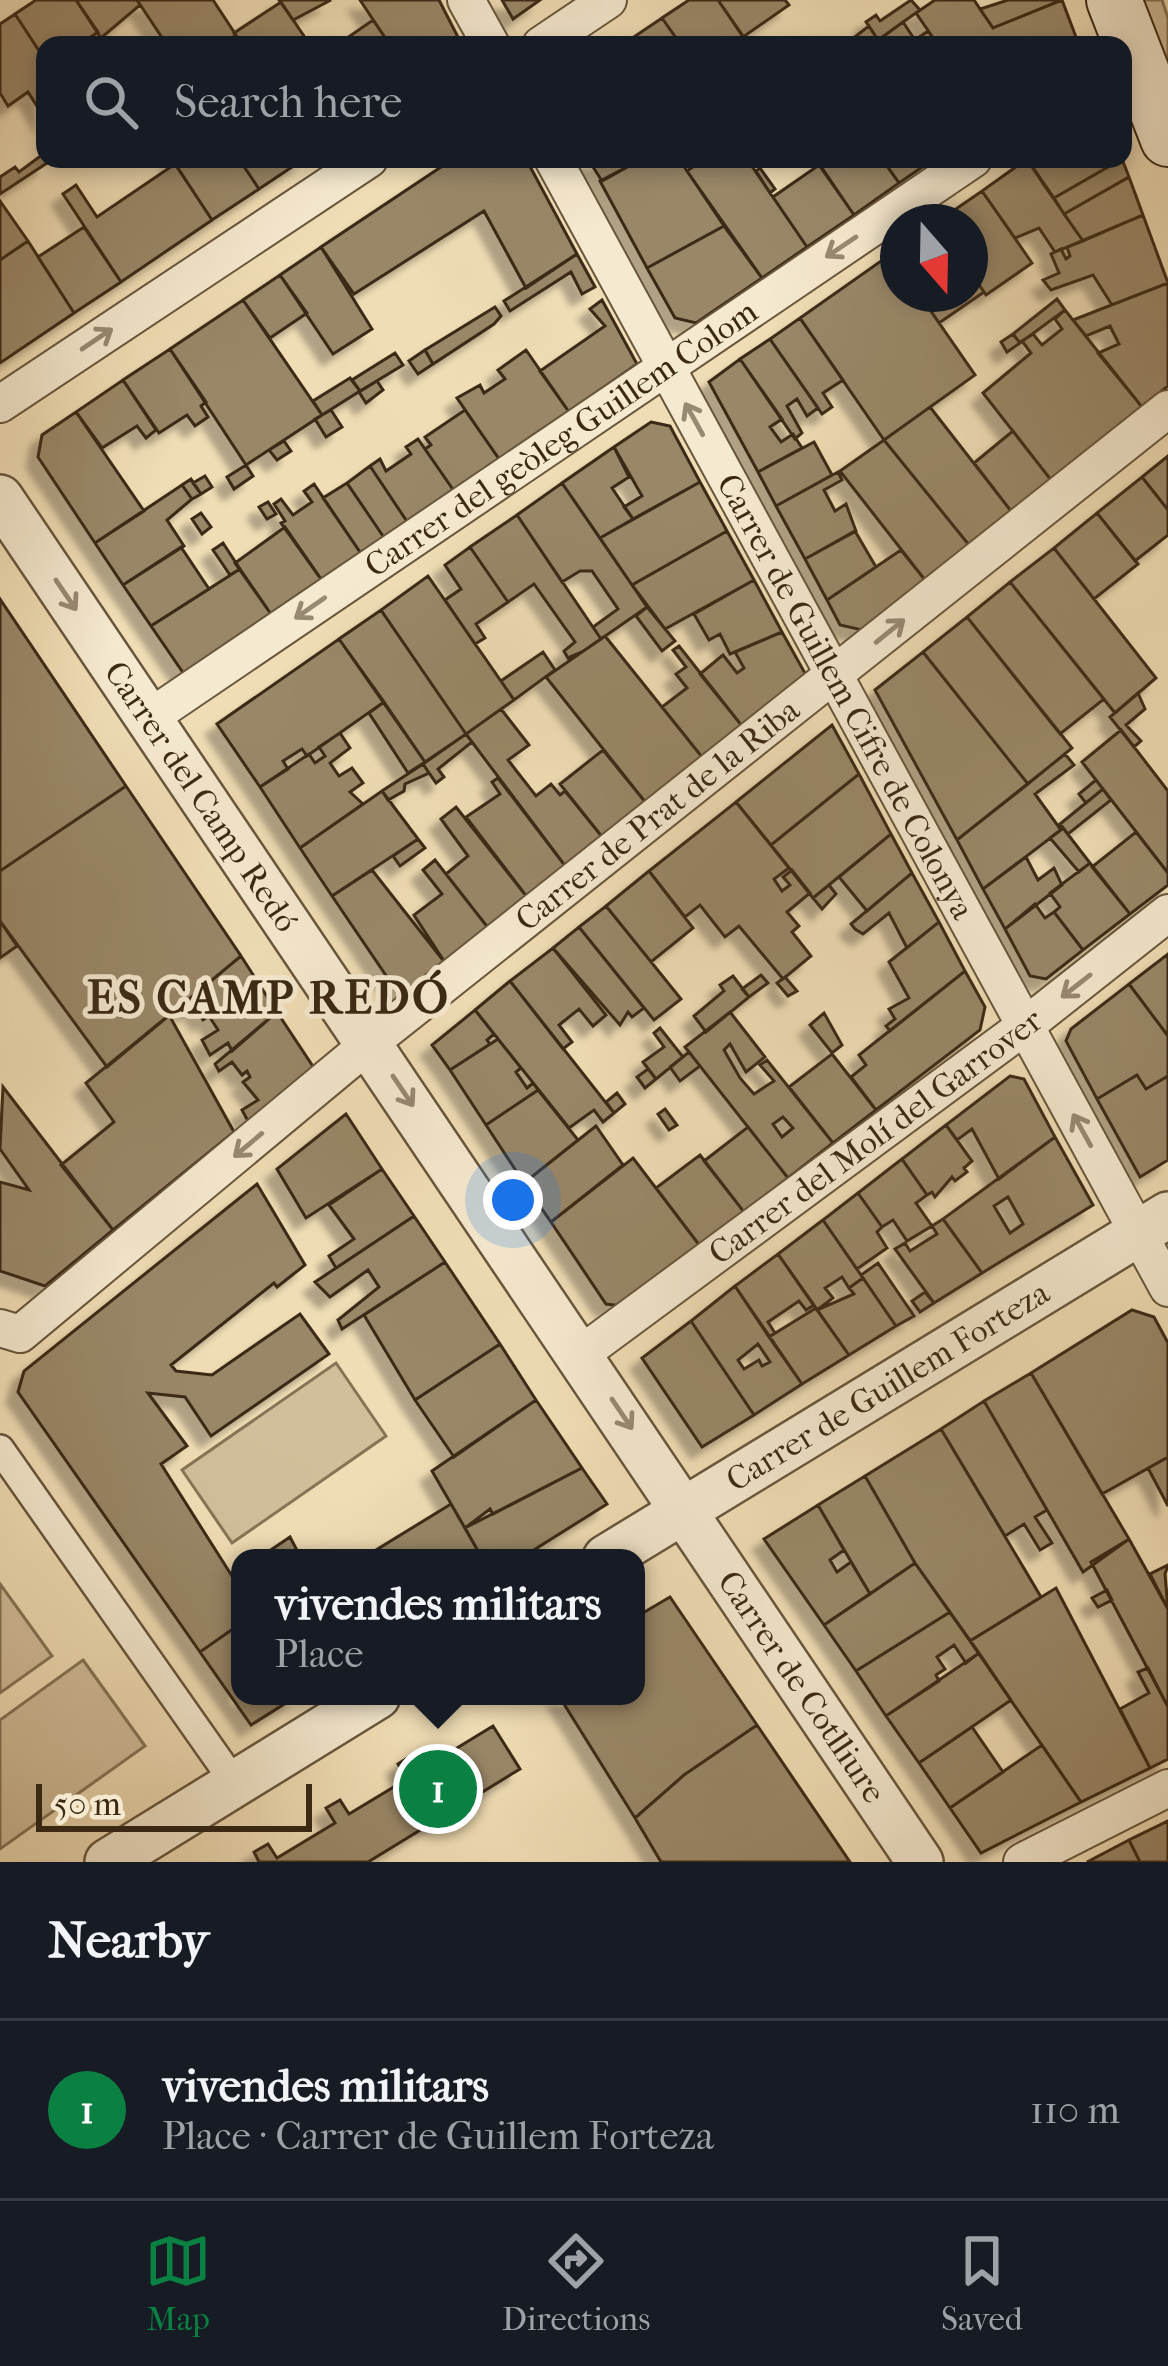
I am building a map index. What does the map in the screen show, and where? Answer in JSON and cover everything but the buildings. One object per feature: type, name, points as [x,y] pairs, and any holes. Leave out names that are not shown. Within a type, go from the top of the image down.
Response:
[{"type":"main road","points":[[1114,0],[1123,36]]},
{"type":"main road","points":[[1132,64],[1168,140]]},
{"type":"street","points":[[466,0],[486,36]]},
{"type":"street","points":[[554,36],[608,0]]},
{"type":"street","points":[[0,404],[355,168]]},
{"type":"street","name":"Carrer de Guillem Cifre de Colonya","points":[[558,168],[1025,1026],[1153,1224],[1168,1288]]},
{"type":"street","name":"Carrer del geòleg Guillem Colom","points":[[149,718],[664,364],[959,168]]},
{"type":"street","name":"Carrer de Prat de la Riba","points":[[0,1328],[20,1334],[370,1043],[1168,409]]},
{"type":"street","name":"Carrer del Camp Redó","points":[[0,498],[687,1509]]},
{"type":"street","name":"Carrer del Molí del Garrover","points":[[581,1354],[1025,1026],[1168,914]]},
{"type":"street","name":"Carrer de Guillem Forteza","points":[[621,1549],[1153,1224]]},
{"type":"street","points":[[0,1449],[234,1782]]},
{"type":"street","name":"Carrer de Cotlliure","points":[[687,1509],[920,1862]]},
{"type":"street","points":[[108,1862],[362,1705]]},
{"type":"street","points":[[1022,1862],[1168,1788]]},
{"type":"shaded area","points":[[1137,0],[1162,0],[1168,18],[1168,82]]},
{"type":"shaded area","points":[[336,1363],[386,1436],[232,1543],[182,1470]]},
{"type":"shaded area","points":[[0,1584],[52,1656],[0,1693]]},
{"type":"shaded area","points":[[83,1660],[145,1746],[0,1849],[0,1720]]},
{"type":"place","name":"vivendes militars","points":[[438,1789]]},
{"type":"district","name":"ES CAMP REDÓ","points":[[269,998]]}]
